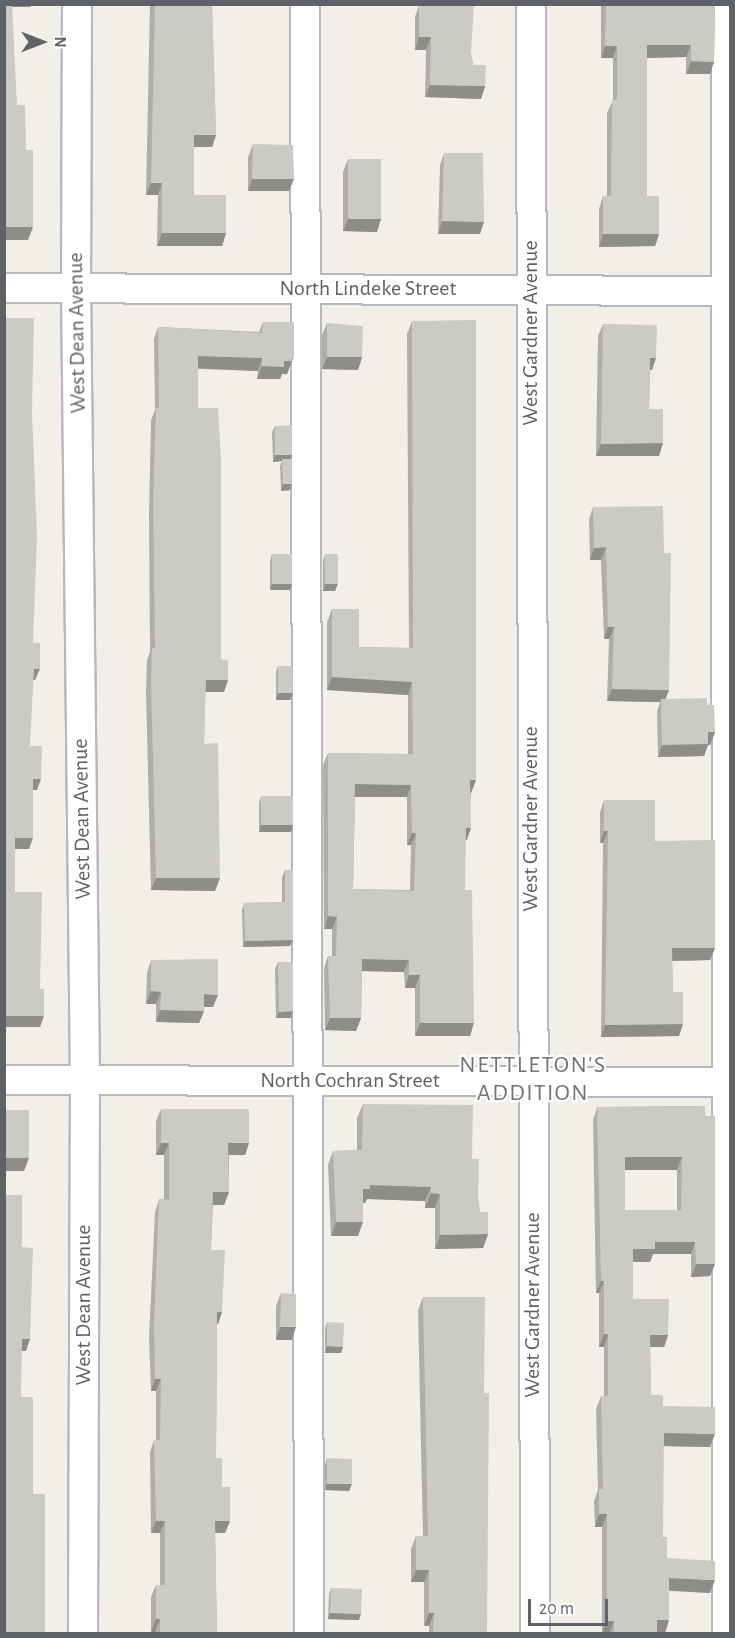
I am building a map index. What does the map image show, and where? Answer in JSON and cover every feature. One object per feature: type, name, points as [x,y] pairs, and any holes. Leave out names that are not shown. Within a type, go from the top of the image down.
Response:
[{"type":"street","name":"West Dean Avenue","points":[[77,4],[76,288],[85,1080],[83,1634]]},
{"type":"street","points":[[305,4],[309,1634]]},
{"type":"street","name":"West Gardner Avenue","points":[[531,4],[531,1081],[535,1634]]},
{"type":"street","points":[[726,4],[729,291],[727,1634]]},
{"type":"street","name":"North Lindeke Street","points":[[4,288],[306,290],[531,288],[729,291]]},
{"type":"street","name":"North Cochran Street","points":[[4,1080],[729,1082]]},
{"type":"building","points":[[4,4],[12,4],[17,105],[25,105],[26,150],[33,150],[33,227],[4,227]]},
{"type":"building","points":[[155,4],[212,4],[216,135],[194,135],[194,195],[226,195],[226,233],[162,233],[162,183],[151,183]]},
{"type":"building","points":[[474,4],[471,53],[473,65],[486,65],[485,86],[430,85],[431,37],[419,37],[419,5]]},
{"type":"building","points":[[606,4],[715,4],[714,62],[691,61],[691,45],[647,45],[647,196],[659,196],[659,234],[603,234],[603,196],[611,196],[612,100],[617,100],[617,46],[605,46]]},
{"type":"building","points":[[253,144],[293,145],[294,179],[252,179]]},
{"type":"building","points":[[444,153],[483,153],[484,222],[442,221]]},
{"type":"building","points":[[348,159],[381,159],[381,219],[348,219]]},
{"type":"building","points":[[4,318],[34,318],[32,411],[37,537],[33,643],[40,643],[40,669],[34,669],[30,746],[42,746],[41,779],[33,779],[33,838],[15,838],[15,892],[42,892],[40,989],[44,989],[44,1016],[4,1016]]},
{"type":"building","points":[[476,320],[476,780],[470,780],[471,828],[466,828],[465,890],[472,890],[474,1023],[420,1023],[420,975],[409,975],[409,960],[362,959],[361,1018],[330,1018],[328,956],[336,956],[337,917],[328,916],[328,753],[413,754],[412,682],[332,677],[332,609],[359,609],[359,647],[413,648],[412,321]],"holes":[[[355,784],[411,785],[412,833],[416,833],[414,891],[353,889]]]},
{"type":"building","points":[[263,322],[294,322],[294,356],[291,361],[284,361],[284,367],[262,366],[262,358],[198,356],[198,408],[218,408],[221,460],[221,659],[228,660],[228,680],[206,680],[204,744],[218,743],[220,878],[156,878],[151,681],[152,648],[155,648],[153,502],[156,408],[159,408],[158,327],[262,333]]},
{"type":"building","points":[[327,323],[363,326],[362,357],[327,357]]},
{"type":"building","points":[[603,324],[657,325],[656,358],[650,358],[649,409],[663,409],[663,443],[601,444]]},
{"type":"building","points":[[292,425],[292,455],[275,455],[275,426]]},
{"type":"building","points":[[282,459],[292,459],[292,484],[283,484]]},
{"type":"building","points":[[663,506],[664,553],[671,553],[669,690],[612,689],[614,627],[608,627],[606,547],[594,548],[593,507]]},
{"type":"building","points":[[272,554],[292,554],[292,584],[272,584]]},
{"type":"building","points":[[325,554],[338,554],[338,584],[325,584]]},
{"type":"building","points":[[278,666],[292,666],[293,693],[278,693]]},
{"type":"building","points":[[707,698],[707,705],[714,705],[715,732],[708,732],[708,744],[662,745],[661,699]]},
{"type":"building","points":[[261,796],[293,796],[293,825],[261,825]]},
{"type":"building","points":[[604,800],[655,800],[655,841],[715,840],[715,948],[672,948],[673,992],[683,992],[683,1024],[605,1025],[608,831],[604,831]]},
{"type":"building","points":[[285,870],[293,870],[293,940],[245,941],[244,903],[285,902]]},
{"type":"building","points":[[218,959],[218,995],[204,994],[204,1011],[160,1010],[161,992],[151,991],[151,960]]},
{"type":"building","points":[[278,962],[293,962],[293,1011],[279,1012]]},
{"type":"building","points":[[363,1104],[473,1105],[472,1159],[479,1159],[478,1201],[480,1212],[488,1212],[488,1234],[440,1235],[440,1194],[431,1193],[431,1187],[370,1185],[370,1189],[363,1189],[363,1222],[336,1222],[333,1151],[362,1150]]},
{"type":"building","points":[[705,1106],[705,1116],[715,1116],[715,1264],[696,1264],[695,1242],[655,1242],[655,1249],[633,1249],[633,1299],[669,1299],[668,1335],[650,1335],[651,1395],[663,1395],[663,1406],[715,1407],[715,1434],[664,1433],[663,1537],[667,1537],[667,1558],[715,1561],[715,1580],[669,1578],[669,1620],[657,1620],[657,1634],[614,1634],[614,1621],[607,1621],[607,1514],[599,1514],[599,1489],[603,1489],[601,1396],[608,1396],[608,1334],[604,1334],[604,1281],[601,1281],[597,1107]],"holes":[[[625,1157],[682,1157],[681,1210],[625,1210]]]},
{"type":"building","points":[[161,1109],[249,1109],[249,1143],[228,1143],[229,1192],[213,1192],[211,1250],[225,1250],[222,1312],[217,1312],[216,1458],[222,1458],[222,1487],[230,1487],[230,1521],[215,1521],[217,1634],[160,1634],[160,1619],[156,1619],[156,1585],[165,1585],[165,1521],[156,1521],[154,1440],[160,1440],[161,1379],[155,1379],[154,1325],[159,1199],[169,1200],[169,1143],[161,1143]]},
{"type":"building","points":[[4,1110],[29,1110],[29,1158],[4,1158]]},
{"type":"building","points":[[4,1195],[22,1195],[22,1247],[33,1248],[30,1339],[22,1339],[21,1397],[33,1397],[33,1494],[45,1494],[45,1634],[4,1634]]},
{"type":"building","points":[[281,1293],[296,1294],[296,1327],[280,1327]]},
{"type":"building","points":[[423,1297],[485,1297],[484,1393],[489,1393],[487,1634],[433,1634],[434,1613],[429,1613],[429,1570],[416,1570],[416,1536],[428,1536]]},
{"type":"building","points":[[327,1322],[344,1323],[343,1347],[327,1346]]},
{"type":"building","points":[[327,1458],[352,1459],[352,1484],[327,1484]]},
{"type":"building","points":[[331,1588],[362,1589],[361,1614],[330,1613]]},
{"type":"district","name":"NETTLETON'S ADDITION","points":[[533,1080]]}]
